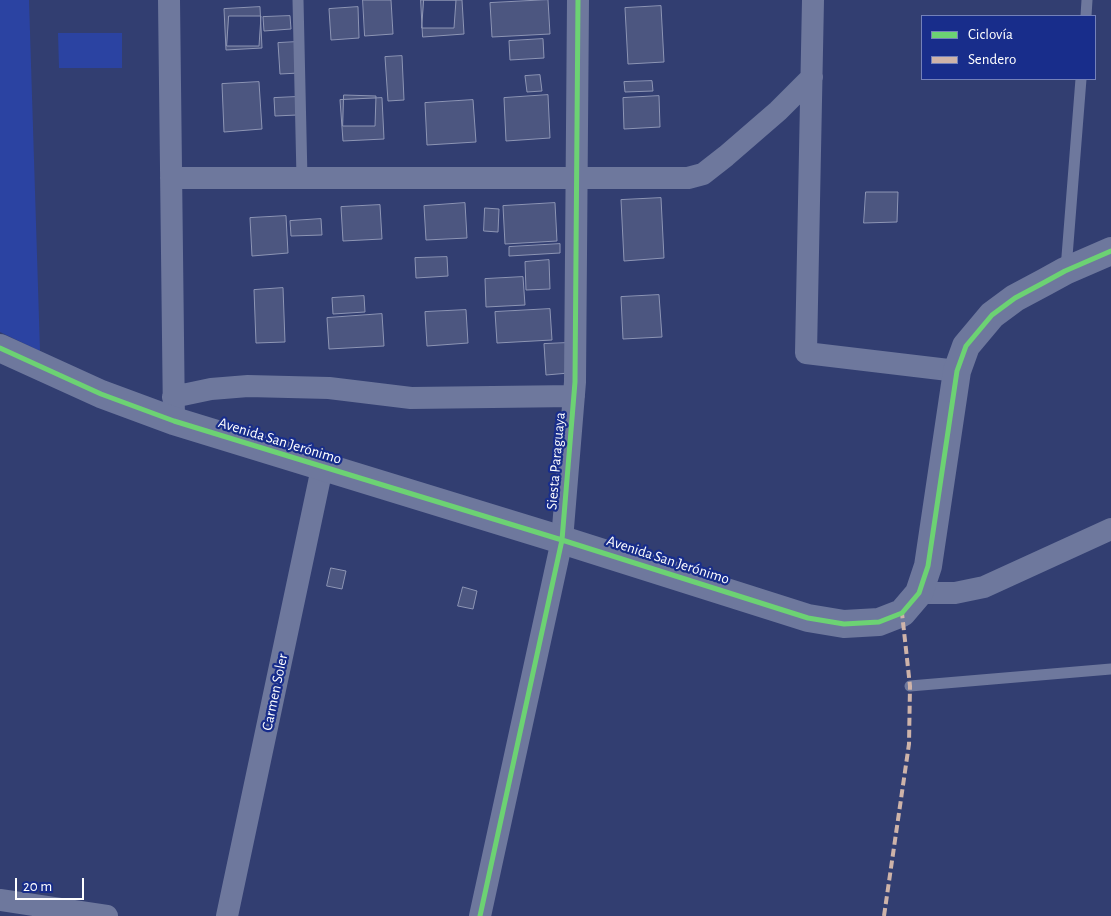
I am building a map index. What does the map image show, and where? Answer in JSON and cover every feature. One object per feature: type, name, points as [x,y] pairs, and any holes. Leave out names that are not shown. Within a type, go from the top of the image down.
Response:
[{"type":"street","points":[[169,0],[173,409],[211,389],[248,386],[329,388],[411,398],[574,396]]},
{"type":"street","name":"Siesta Paraguaya","points":[[480,916],[562,540],[574,396],[578,0]]},
{"type":"street","points":[[813,0],[806,353],[957,371]]},
{"type":"street","points":[[171,178],[688,178],[703,174],[726,156],[778,110],[812,76]]},
{"type":"street","name":"Avenida San Jerónimo","points":[[0,348],[101,394],[173,409],[322,468],[562,540],[808,618],[844,624],[879,622],[902,613],[919,593],[928,566],[957,371],[966,346],[992,315],[1015,298],[1065,271],[1111,251]]},
{"type":"street","name":"Carmen Soler","points":[[227,916],[322,468]]},
{"type":"street","points":[[919,593],[955,593],[984,587],[1111,529]]},
{"type":"street","points":[[0,900],[107,916]]},
{"type":"lane","points":[[298,0],[302,178]]},
{"type":"lane","points":[[1086,15],[1087,0]]},
{"type":"lane","points":[[1065,271],[1081,80]]},
{"type":"lane","points":[[910,686],[1111,669]]},
{"type":"shaded area","points":[[0,0],[29,0],[40,351],[0,332]]},
{"type":"shaded area","points":[[58,33],[122,33],[122,68],[59,68]]},
{"type":"building","points":[[363,0],[391,0],[393,34],[365,36]]},
{"type":"building","points":[[421,0],[462,0],[464,34],[423,37]]},
{"type":"building","points":[[424,0],[456,0],[454,28],[422,28]]},
{"type":"building","points":[[548,0],[550,34],[492,37],[490,3]]},
{"type":"building","points":[[661,6],[664,62],[628,64],[625,8]]},
{"type":"building","points":[[260,7],[262,48],[226,50],[224,9]]},
{"type":"building","points":[[358,7],[359,38],[331,40],[329,9]]},
{"type":"building","points":[[229,16],[261,16],[259,46],[227,46]]},
{"type":"building","points":[[290,16],[291,29],[264,31],[263,17]]},
{"type":"building","points":[[543,39],[544,58],[510,60],[509,41]]},
{"type":"building","points":[[297,42],[299,73],[280,74],[278,43]]},
{"type":"building","points":[[402,56],[404,100],[388,101],[385,57]]},
{"type":"building","points":[[540,75],[542,91],[527,92],[525,76]]},
{"type":"building","points":[[652,81],[653,91],[625,92],[624,82]]},
{"type":"building","points":[[259,82],[262,129],[224,132],[222,84]]},
{"type":"building","points":[[344,95],[376,96],[375,126],[343,126]]},
{"type":"building","points":[[548,95],[550,138],[506,141],[504,98]]},
{"type":"building","points":[[659,96],[660,127],[624,129],[623,98]]},
{"type":"building","points":[[296,97],[297,115],[275,116],[274,98]]},
{"type":"building","points":[[382,98],[384,139],[343,141],[340,100]]},
{"type":"building","points":[[473,100],[476,142],[427,145],[425,103]]},
{"type":"building","points":[[866,192],[898,192],[897,222],[864,223]]},
{"type":"building","points":[[661,198],[664,258],[624,261],[621,200]]},
{"type":"building","points":[[465,203],[467,238],[426,240],[424,206]]},
{"type":"building","points":[[555,203],[557,241],[505,244],[503,206]]},
{"type":"building","points":[[380,205],[382,239],[343,241],[341,207]]},
{"type":"building","points":[[485,208],[499,209],[498,232],[484,231]]},
{"type":"building","points":[[286,216],[288,253],[252,256],[250,218]]},
{"type":"building","points":[[321,219],[322,235],[291,236],[290,221]]},
{"type":"building","points":[[560,244],[560,253],[509,256],[509,247]]},
{"type":"building","points":[[447,257],[448,276],[416,278],[415,258]]},
{"type":"building","points":[[549,260],[550,289],[526,290],[525,262]]},
{"type":"building","points":[[523,277],[525,305],[486,307],[485,279]]},
{"type":"building","points":[[283,288],[285,342],[256,343],[254,290]]},
{"type":"building","points":[[659,295],[662,337],[623,339],[621,297]]},
{"type":"building","points":[[364,296],[365,312],[333,314],[332,298]]},
{"type":"building","points":[[550,309],[552,340],[497,343],[495,312]]},
{"type":"building","points":[[466,310],[468,343],[427,346],[425,312]]},
{"type":"building","points":[[382,314],[384,346],[329,349],[327,318]]},
{"type":"building","points":[[567,343],[569,373],[546,375],[544,344]]},
{"type":"building","points":[[331,568],[346,571],[342,589],[327,586]]},
{"type":"building","points":[[463,587],[477,591],[473,609],[458,606]]},
{"type":"marked path","points":[[884,916],[909,744],[910,686],[902,613]]},
{"type":"cycle path","points":[[480,916],[562,540],[575,382],[578,0]]},
{"type":"cycle path","points":[[0,348],[101,394],[174,421],[808,618],[844,624],[879,622],[902,613],[919,593],[928,566],[957,371],[966,346],[992,315],[1015,298],[1065,271],[1111,251]]}]
